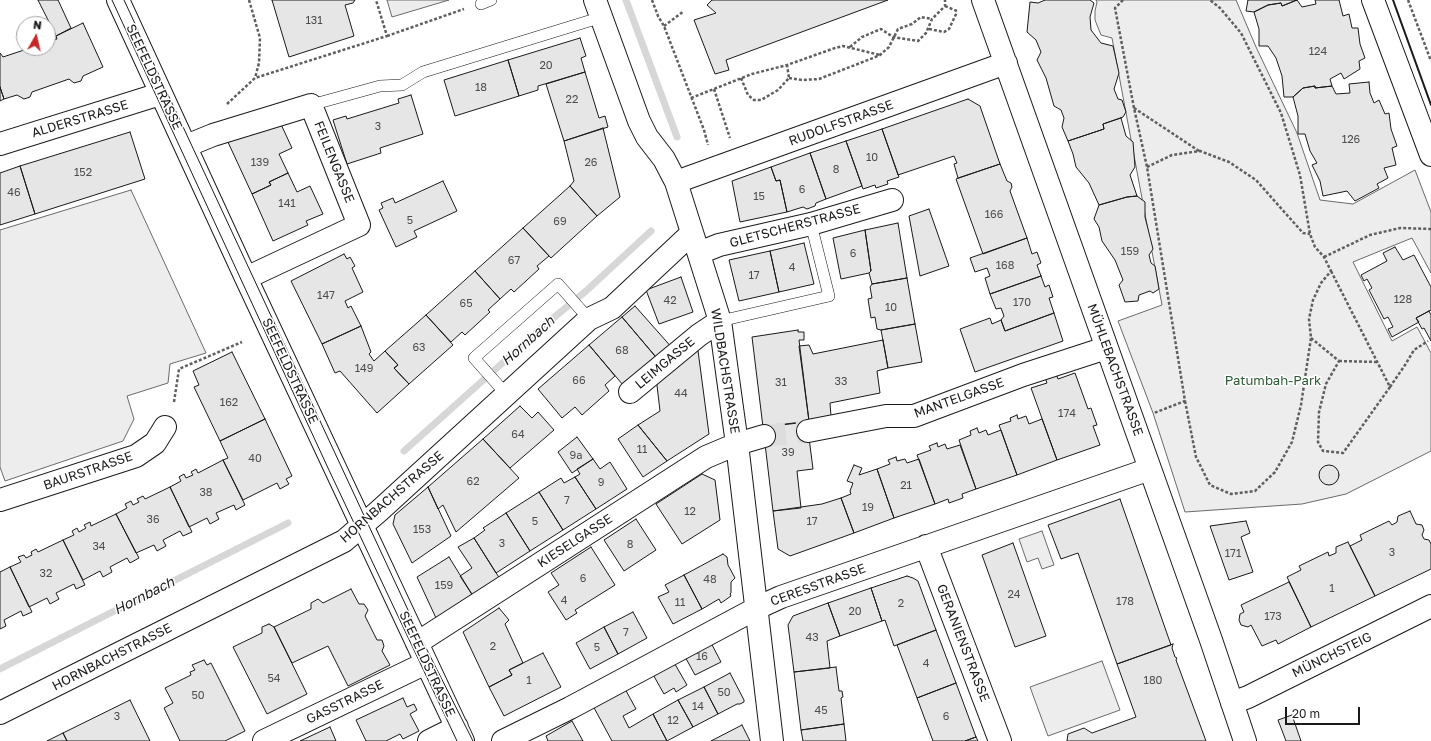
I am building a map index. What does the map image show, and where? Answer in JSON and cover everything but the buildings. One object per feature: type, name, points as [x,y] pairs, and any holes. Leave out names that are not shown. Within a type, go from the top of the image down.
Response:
[{"type":"street","name":"SEEFELDSTRASSE","points":[[118,0],[160,94],[186,146],[246,278],[460,734]]},
{"type":"street","name":"MÜHLEBACHSTRASSE","points":[[983,0],[1245,741]]},
{"type":"street","points":[[1373,0],[1431,155]]},
{"type":"street","name":"WILDBACHSTRASSE","points":[[598,9],[639,121],[647,137],[664,159],[676,182],[720,321],[737,444],[772,741]]},
{"type":"street","name":"RUDOLFSTRASSE","points":[[676,182],[1006,63]]},
{"type":"street","name":"ALDERSTRASSE","points":[[0,144],[160,94]]},
{"type":"street","name":"FEILENGASSE","points":[[186,146],[213,135],[311,105],[359,225],[246,278]]},
{"type":"street","name":"GLETSCHERSTRASSE","points":[[699,253],[719,245],[811,224],[892,200]]},
{"type":"street","name":"HORNBACHSTRASSE","points":[[0,713],[344,541],[362,526],[501,388],[585,314],[612,308],[692,233]]},
{"type":"street","name":"LEIMGASSE","points":[[630,392],[699,335],[720,321]]},
{"type":"street","name":"MANTELGASSE","points":[[808,431],[886,416],[914,416],[1023,375],[1106,348]]},
{"type":"street","name":"BAURSTRASSE","points":[[0,500],[136,456],[155,442],[165,427]]},
{"type":"street","points":[[737,444],[764,436]]},
{"type":"street","name":"KIESELGASSE","points":[[417,643],[706,457],[737,444]]},
{"type":"street","name":"CERESSTRASSE","points":[[503,741],[570,708],[757,608],[782,597],[1150,469]]},
{"type":"street","name":"GERANIENSTRASSE","points":[[926,546],[1000,741]]},
{"type":"street","name":"MÜNCHSTEIG","points":[[1232,703],[1248,697],[1431,606]]},
{"type":"street","name":"GASSTRASSE","points":[[264,741],[426,663]]},
{"type":"street","points":[[429,741],[460,734]]},
{"type":"lane","points":[[311,105],[380,86],[402,85],[423,72],[598,9]]},
{"type":"lane","points":[[720,321],[829,296],[811,224]]},
{"type":"lane","points":[[501,388],[474,358],[558,284],[585,314]]},
{"type":"path","points":[[249,0],[260,38],[255,78]]},
{"type":"path","points":[[376,0],[386,36]]},
{"type":"path","points":[[652,0],[658,16],[664,26],[692,98],[704,130],[710,153]]},
{"type":"path","points":[[850,47],[862,37],[881,29],[893,37],[918,41],[929,29],[932,18],[945,6],[945,0]]},
{"type":"path","points":[[1123,0],[1115,8],[1147,167],[1185,401],[1196,457],[1210,485],[1231,494],[1255,491],[1275,472],[1292,442],[1301,405],[1311,338],[1309,319],[1313,300],[1321,283],[1331,271]]},
{"type":"path","points":[[1210,0],[1220,8],[1241,33],[1281,113],[1300,175],[1310,234],[1316,247],[1324,257],[1390,387]]},
{"type":"path","points":[[1408,0],[1431,61]]},
{"type":"path","points":[[225,107],[255,78],[486,2]]},
{"type":"path","points":[[945,6],[957,12],[963,10]]},
{"type":"path","points":[[664,26],[684,11]]},
{"type":"path","points":[[929,29],[944,32],[949,29],[957,12]]},
{"type":"path","points":[[789,78],[802,80],[819,79],[880,55],[889,47],[898,29],[912,24],[921,16],[932,18]]},
{"type":"path","points":[[692,98],[752,74],[787,65],[843,46],[880,55]]},
{"type":"path","points":[[787,65],[789,78]]},
{"type":"path","points":[[741,78],[748,95],[754,100],[761,100],[778,90],[789,78]]},
{"type":"path","points":[[714,89],[732,145]]},
{"type":"path","points":[[1134,108],[1200,151],[1229,162],[1256,180],[1303,233],[1310,234]]},
{"type":"path","points":[[1147,167],[1172,155],[1200,151]]},
{"type":"path","points":[[1324,257],[1370,235],[1400,228],[1431,229]]},
{"type":"path","points":[[1311,338],[1339,361],[1378,362]]},
{"type":"path","points":[[1339,361],[1326,384],[1319,412],[1318,442],[1323,451],[1343,452],[1390,387],[1414,350],[1428,341]]},
{"type":"path","points":[[174,402],[179,368],[242,342]]},
{"type":"path","points":[[1148,415],[1185,401]]},
{"type":"green space","points":[[387,0],[449,0],[392,17]]},
{"type":"green space","name":"Patumbah-Park","points":[[1096,0],[1236,0],[1256,47],[1297,133],[1320,200],[1353,204],[1415,170],[1431,212],[1431,273],[1412,238],[1353,262],[1392,341],[1417,327],[1431,353],[1431,451],[1346,494],[1302,504],[1185,512],[1153,413],[1118,321],[1162,305],[1112,38],[1101,35],[1095,20]]},
{"type":"green space","points":[[131,190],[206,353],[170,364],[168,383],[127,396],[134,419],[123,441],[5,481],[0,467],[0,230]]},
{"type":"green space","points":[[1042,531],[1054,565],[1042,569],[1038,558],[1027,562],[1019,539]]},
{"type":"green space","points":[[1102,661],[1120,710],[1048,736],[1030,687]]},
{"type":"waterway","name":"Hornbach","points":[[626,0],[677,137]]},
{"type":"waterway","name":"Hornbach","points":[[404,451],[546,324],[586,291],[651,231]]},
{"type":"waterway","name":"Hornbach","points":[[0,669],[288,523]]},
{"type":"tunnel","points":[[764,436],[808,431]]},
{"type":"tram line","points":[[112,0],[328,468],[457,741]]},
{"type":"tram line","points":[[124,0],[422,640],[473,741]]},
{"type":"wall","points":[[1393,0],[1431,105]]}]
